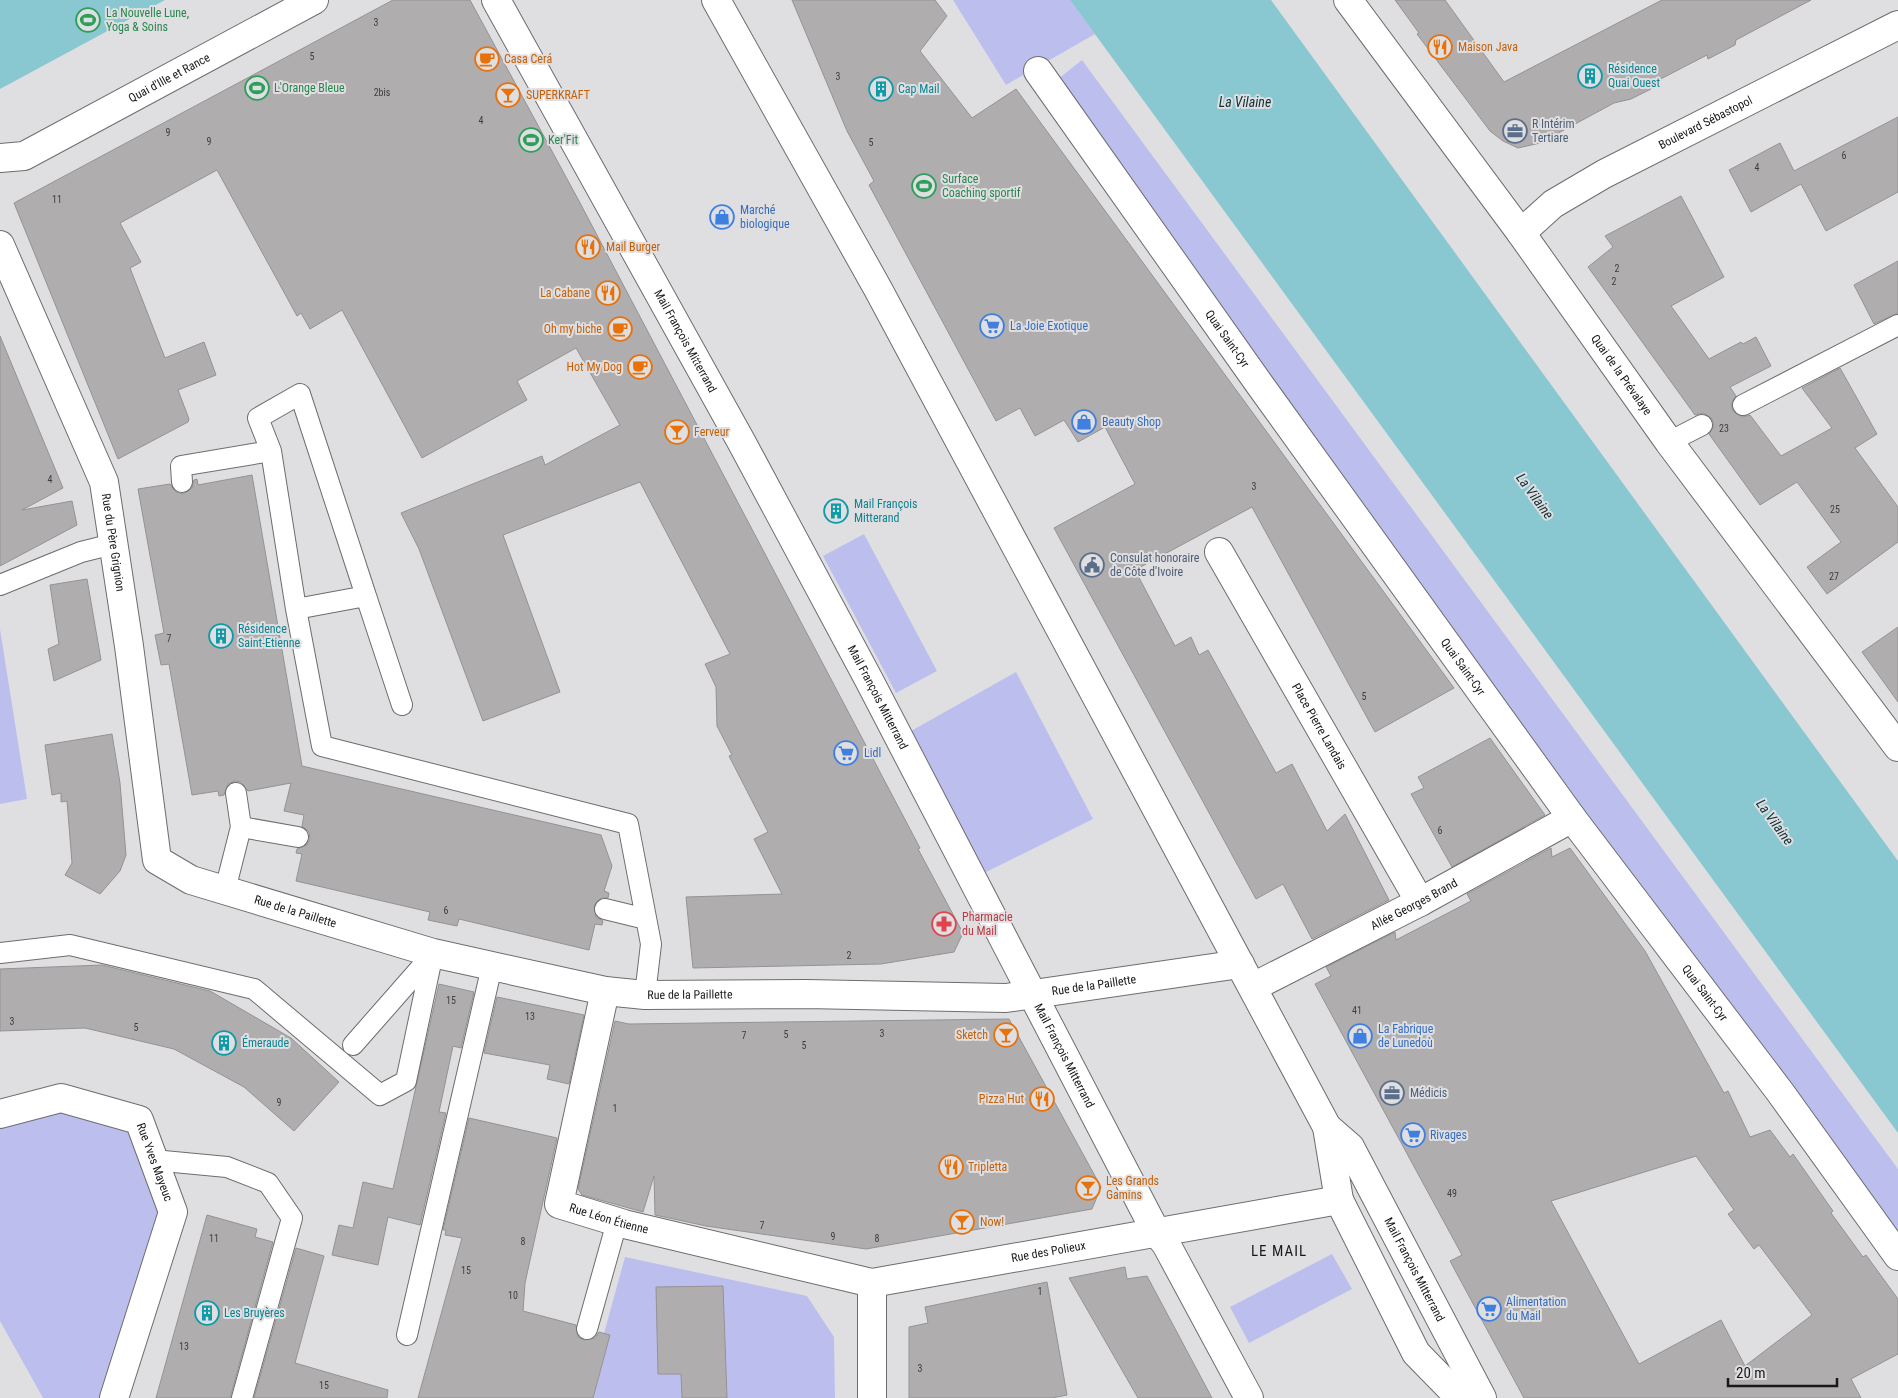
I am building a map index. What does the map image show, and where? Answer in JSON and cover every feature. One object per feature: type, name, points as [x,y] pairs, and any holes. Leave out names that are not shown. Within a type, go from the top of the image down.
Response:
[{"type":"street","name":"Quai d'Ille et Rance","points":[[12,157],[314,0]]},
{"type":"street","name":"Mail François Mitterrand","points":[[496,0],[742,443],[869,680],[1024,982],[1034,996],[1156,1232],[1166,1244],[1250,1398]]},
{"type":"street","points":[[716,0],[878,288],[1327,1127],[1339,1200],[1416,1352],[1460,1398]]},
{"type":"street","name":"Quai de la Prévalaye","points":[[1348,0],[1521,233],[1669,442],[1898,747]]},
{"type":"street","name":"Boulevard Sébastopol","points":[[1521,233],[1553,204],[1604,174],[1898,25]]},
{"type":"street","name":"Quai Saint-Cyr","points":[[1038,71],[1260,385],[1572,818],[1784,1099],[1898,1256]]},
{"type":"street","name":"Rue du Père Grignion","points":[[0,244],[99,466],[104,482],[129,646],[157,860]]},
{"type":"street","name":"Place Pierre Landais","points":[[1219,552],[1420,902]]},
{"type":"street","name":"Allée Georges Brand","points":[[1247,975],[1420,902],[1572,818]]},
{"type":"street","name":"Rue de la Paillette","points":[[157,860],[191,880],[433,953],[605,991],[645,995],[806,994],[999,998],[1247,975]]},
{"type":"street","name":"Rue Léon Étienne","points":[[605,991],[559,1204],[617,1222],[872,1283]]},
{"type":"street","name":"Rue Yves Mayeuc","points":[[0,1114],[61,1098],[139,1120],[173,1212],[114,1398]]},
{"type":"street","name":"Mail François Mitterrand","points":[[1327,1127],[1350,1147],[1482,1398]]},
{"type":"street","name":"Rue des Polieux","points":[[872,1283],[1339,1200]]},
{"type":"street","points":[[872,1283],[872,1398]]},
{"type":"lane","points":[[1743,405],[1898,325]]},
{"type":"lane","points":[[402,704],[300,394],[258,418],[271,451],[296,609],[322,746],[628,824],[651,944],[645,995]]},
{"type":"lane","points":[[1669,442],[1702,425]]},
{"type":"lane","points":[[182,482],[181,466],[271,451]]},
{"type":"lane","points":[[0,585],[81,552],[113,544]]},
{"type":"lane","points":[[296,609],[366,596]]},
{"type":"lane","points":[[225,890],[241,827],[236,793]]},
{"type":"lane","points":[[241,827],[298,837]]},
{"type":"lane","points":[[605,909],[646,919]]},
{"type":"lane","points":[[0,953],[70,945],[254,989],[380,1095],[406,1081],[433,953]]},
{"type":"lane","points":[[353,1045],[433,953]]},
{"type":"lane","points":[[407,1336],[492,966]]},
{"type":"lane","points":[[153,1160],[227,1167],[268,1183],[292,1218],[242,1398]]},
{"type":"lane","points":[[587,1329],[617,1222]]},
{"type":"shaded area","points":[[953,0],[1070,0],[1095,34],[1006,85]]},
{"type":"shaded area","points":[[1082,60],[1898,1169],[1898,1268],[1053,83]]},
{"type":"shaded area","points":[[864,534],[937,671],[896,693],[823,556]]},
{"type":"shaded area","points":[[0,629],[27,799],[0,804]]},
{"type":"shaded area","points":[[1016,672],[1093,819],[984,873],[911,731]]},
{"type":"shaded area","points":[[61,1098],[139,1120],[173,1212],[114,1398],[43,1398],[0,1321],[0,1114]]},
{"type":"shaded area","points":[[1332,1254],[1352,1289],[1249,1343],[1230,1307]]},
{"type":"shaded area","points":[[625,1257],[807,1296],[834,1337],[835,1398],[593,1398],[606,1350],[600,1348]]},
{"type":"water","points":[[0,0],[165,0],[0,89]]},
{"type":"water","name":"La Vilaine","points":[[1070,0],[1271,0],[1898,861],[1898,1133]]},
{"type":"building","points":[[393,0],[470,0],[579,201],[920,848],[918,849],[963,933],[954,952],[881,964],[693,968],[686,897],[782,894],[754,839],[768,832],[729,756],[732,755],[717,726],[716,687],[705,664],[730,654],[640,482],[503,535],[560,692],[483,721],[419,549],[401,513],[542,456],[545,465],[620,425],[576,348],[517,381],[527,400],[422,458],[342,310],[310,329],[301,313],[297,316],[217,170],[120,223],[141,262],[130,268],[165,358],[204,342],[216,375],[178,390],[189,419],[188,422],[118,459],[14,203]]},
{"type":"building","points":[[792,0],[935,0],[947,16],[920,51],[972,118],[1016,89],[1454,688],[1375,732],[1252,507],[1135,570],[1175,646],[1191,637],[1199,655],[1208,650],[1276,773],[1292,764],[1327,831],[1345,814],[1389,900],[1312,939],[1283,884],[1256,899],[1054,528],[1135,484],[1105,427],[1078,442],[1064,420],[1035,436],[1020,408],[996,421],[869,185],[874,181],[847,131]]},
{"type":"building","name":"Résidence Quai Ouest","points":[[1395,0],[1445,0],[1504,82],[1662,0],[1811,0],[1736,40],[1735,45],[1708,59],[1707,55],[1649,85],[1651,89],[1631,99],[1614,103],[1540,143],[1518,148],[1503,141],[1490,131],[1417,34],[1419,33]]},
{"type":"building","points":[[1898,117],[1898,192],[1826,231],[1801,184],[1751,212],[1729,170],[1780,143],[1794,171]]},
{"type":"building","points":[[1681,196],[1724,277],[1671,306],[1709,359],[1741,342],[1743,344],[1756,337],[1771,366],[1730,387],[1736,396],[1731,404],[1733,411],[1742,417],[1750,415],[1781,456],[1832,428],[1802,388],[1840,368],[1877,434],[1855,448],[1898,507],[1898,542],[1827,594],[1807,567],[1841,542],[1797,482],[1760,505],[1709,434],[1714,426],[1712,419],[1703,413],[1695,415],[1588,267],[1613,247],[1605,236]]},
{"type":"building","points":[[1898,261],[1898,313],[1874,324],[1854,285]]},
{"type":"building","points":[[0,336],[63,488],[22,510],[72,501],[77,525],[0,566]]},
{"type":"building","points":[[252,475],[302,766],[601,835],[612,866],[604,891],[609,893],[608,898],[601,898],[594,906],[596,917],[603,921],[602,925],[595,924],[589,950],[459,919],[457,926],[428,920],[430,912],[296,881],[302,854],[296,853],[297,849],[307,845],[310,839],[309,832],[302,826],[304,815],[284,811],[291,783],[248,791],[241,782],[235,781],[228,784],[224,795],[219,796],[218,791],[192,795],[169,664],[161,665],[155,635],[164,633],[138,489],[170,484],[176,492],[183,494],[192,488],[194,480],[197,479],[198,485]]},
{"type":"building","points":[[87,579],[101,660],[54,681],[48,649],[59,644],[50,585]]},
{"type":"building","points":[[1898,627],[1898,702],[1862,652]]},
{"type":"building","points":[[112,734],[120,783],[126,855],[120,871],[100,894],[65,875],[72,863],[67,801],[61,802],[61,793],[52,795],[45,745]]},
{"type":"building","points":[[1490,738],[1545,815],[1452,867],[1411,794],[1424,788],[1418,777]]},
{"type":"building","points":[[1551,848],[1552,857],[1570,848],[1645,951],[1724,1093],[1728,1091],[1750,1137],[1770,1130],[1790,1157],[1793,1154],[1833,1211],[1831,1213],[1863,1257],[1866,1255],[1898,1299],[1898,1354],[1851,1379],[1861,1398],[1524,1398],[1450,1261],[1462,1255],[1315,984],[1331,976],[1326,967],[1395,932],[1396,940],[1471,901],[1467,894]],"holes":[[[1696,1156],[1734,1210],[1728,1214],[1754,1249],[1759,1245],[1812,1315],[1745,1366],[1721,1320],[1639,1364],[1551,1201]]]},
{"type":"building","name":"Émeraude","points":[[102,965],[210,991],[291,1038],[339,1082],[294,1131],[244,1087],[174,1049],[85,1028],[0,1031],[0,969]]},
{"type":"building","points":[[439,984],[474,992],[461,1048],[453,1046],[439,1112],[446,1113],[420,1225],[388,1217],[378,1265],[332,1255],[339,1225],[353,1228],[363,1182],[393,1189]]},
{"type":"building","points":[[497,997],[584,1015],[569,1084],[547,1079],[550,1065],[484,1053]]},
{"type":"building","points":[[1009,1019],[1101,1187],[1092,1209],[866,1249],[706,1226],[655,1215],[654,1176],[643,1212],[582,1195],[578,1189],[615,1021],[629,1024]]},
{"type":"building","points":[[469,1118],[557,1138],[525,1283],[523,1311],[576,1325],[578,1337],[584,1340],[595,1338],[599,1332],[610,1335],[593,1398],[418,1398],[462,1238],[445,1235],[446,1230],[443,1230]]},
{"type":"building","name":"Les Bruyères","points":[[207,1215],[257,1229],[255,1237],[273,1242],[230,1398],[156,1398]]},
{"type":"building","points":[[296,1248],[324,1256],[295,1363],[388,1390],[387,1398],[254,1398]]},
{"type":"building","points":[[1125,1267],[1127,1279],[1147,1276],[1212,1398],[1138,1398],[1069,1278]]},
{"type":"building","points":[[1047,1282],[1067,1395],[1052,1398],[909,1398],[909,1327],[928,1323],[925,1307]]},
{"type":"building","points":[[723,1286],[727,1398],[682,1398],[681,1374],[658,1374],[656,1287]]},
{"type":"place","name":"La Nouvelle Lune, Yoga & Soins","points":[[88,20]]},
{"type":"place","name":"Maison Java","points":[[1440,47]]},
{"type":"place","name":"Casa Cerá","points":[[487,59]]},
{"type":"place","name":"Résidence Quai Ouest","points":[[1590,76]]},
{"type":"place","name":"L'Orange Bleue","points":[[257,88]]},
{"type":"place","name":"Cap Mail","points":[[881,89]]},
{"type":"place","name":"SUPERKRAFT","points":[[508,95]]},
{"type":"place","name":"R Intérim Tertiare","points":[[1515,131]]},
{"type":"place","name":"Ker'Fit","points":[[531,140]]},
{"type":"place","name":"Surface Coaching sportif","points":[[924,186]]},
{"type":"place","name":"Marché biologique","points":[[722,217]]},
{"type":"place","name":"Mail Burger","points":[[588,247]]},
{"type":"place","name":"La Cabane","points":[[608,293]]},
{"type":"place","name":"La Joie Exotique","points":[[992,326]]},
{"type":"place","name":"Oh my biche","points":[[620,329]]},
{"type":"place","name":"Hot My Dog","points":[[640,367]]},
{"type":"place","name":"Beauty Shop","points":[[1084,422]]},
{"type":"place","name":"Ferveur","points":[[677,432]]},
{"type":"place","name":"Mail François Mitterand","points":[[836,511]]},
{"type":"place","name":"Consulat honoraire de Côte d'Ivoire","points":[[1092,565]]},
{"type":"place","name":"Résidence Saint-Etienne","points":[[221,636]]},
{"type":"place","name":"Lidl","points":[[846,753]]},
{"type":"place","name":"Pharmacie du Mail","points":[[944,924]]},
{"type":"place","name":"Sketch","points":[[1006,1035]]},
{"type":"place","name":"La Fabrique de Lunedoù","points":[[1360,1036]]},
{"type":"place","name":"Émeraude","points":[[224,1043]]},
{"type":"place","name":"Médicis","points":[[1392,1093]]},
{"type":"place","name":"Pizza Hut","points":[[1042,1099]]},
{"type":"place","name":"Rivages","points":[[1413,1135]]},
{"type":"place","name":"Tripletta","points":[[951,1167]]},
{"type":"place","name":"Les Grands Gamins","points":[[1088,1188]]},
{"type":"place","name":"Now!","points":[[962,1222]]},
{"type":"place","name":"Alimentation du Mail","points":[[1489,1309]]},
{"type":"place","name":"Les Bruyères","points":[[207,1313]]},
{"type":"district","name":"LE MAIL","points":[[1279,1251]]}]
